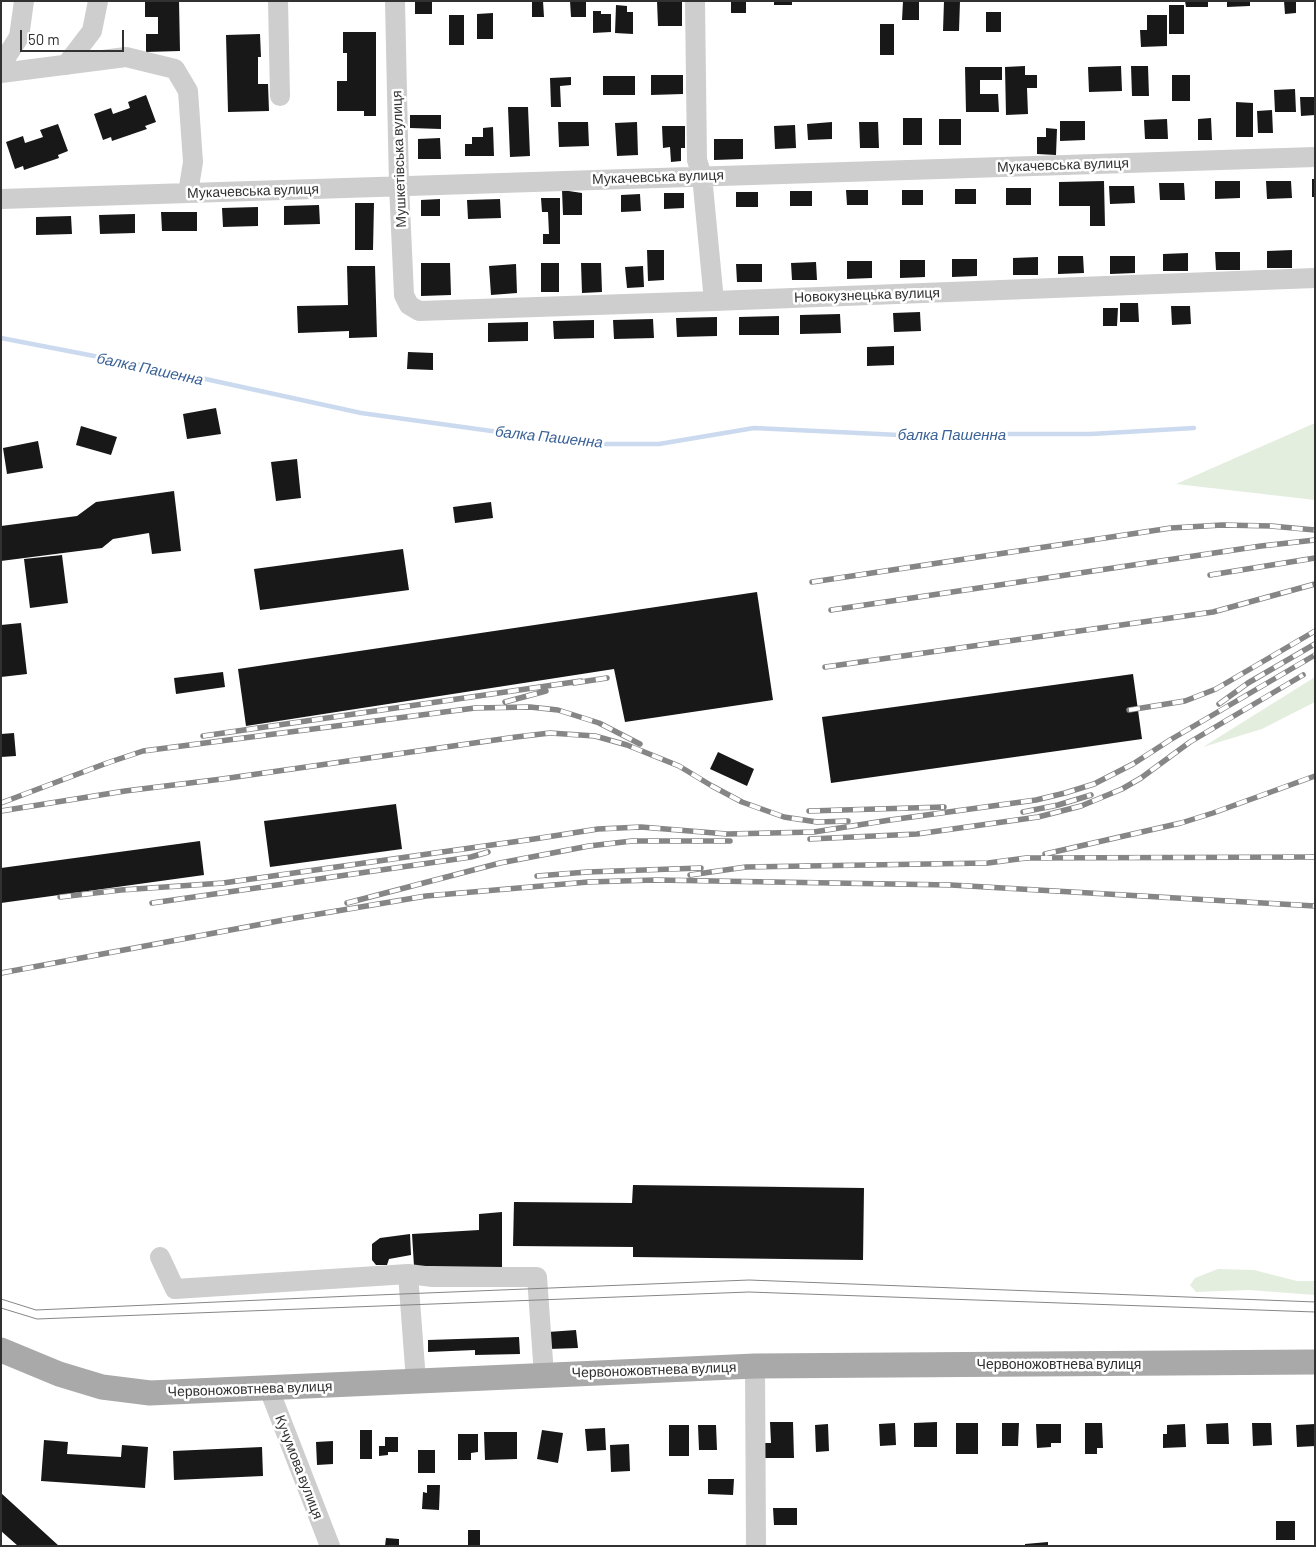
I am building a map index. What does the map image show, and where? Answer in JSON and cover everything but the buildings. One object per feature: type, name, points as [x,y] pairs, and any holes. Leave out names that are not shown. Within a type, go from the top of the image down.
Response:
[{"type":"main road","name":"Червоножовтнева вулиця","points":[[1,1350],[59,1374],[102,1387],[150,1393],[755,1366],[1315,1362]]},
{"type":"street","points":[[1,65],[19,37],[24,1]]},
{"type":"street","points":[[66,65],[92,32],[98,1]]},
{"type":"street","points":[[278,1],[280,96]]},
{"type":"street","name":"Мушкетівська вулиця","points":[[394,1],[398,185],[404,295],[409,305],[419,311]]},
{"type":"street","points":[[695,1],[697,160],[702,176],[714,301]]},
{"type":"street","points":[[1,73],[126,58],[175,69],[188,91],[193,162],[188,193]]},
{"type":"street","name":"Мукачевська вулиця","points":[[1,199],[1315,157]]},
{"type":"street","name":"Новокузнецька вулиця","points":[[419,311],[1315,278]]},
{"type":"street","points":[[160,1257],[175,1289],[408,1274],[433,1277],[537,1277],[544,1374]]},
{"type":"street","points":[[408,1274],[416,1381]]},
{"type":"street","points":[[755,1366],[756,1546]]},
{"type":"street","name":"Кучумова вулиця","points":[[269,1389],[330,1546]]},
{"type":"green space","points":[[1315,423],[1315,500],[1176,484]]},
{"type":"green space","points":[[1315,677],[1315,702],[1262,729],[1203,747]]},
{"type":"green space","points":[[1218,1269],[1254,1270],[1297,1281],[1315,1281],[1315,1295],[1249,1290],[1196,1292],[1190,1285],[1195,1278]]},
{"type":"waterway","name":"балка Пашенна","points":[[1,338],[146,366],[361,413],[586,444],[659,444],[754,428],[920,436],[1091,434],[1194,428]]},
{"type":"tram line","points":[[1,1299],[36,1310],[749,1280],[1315,1302]]},
{"type":"tram line","points":[[1,1308],[37,1319],[749,1292],[1315,1312]]},
{"type":"railway","points":[[812,582],[1171,528],[1222,525],[1271,526],[1315,530]]},
{"type":"railway","points":[[831,610],[1261,546],[1315,540]]},
{"type":"railway","points":[[1210,575],[1315,558]]},
{"type":"railway","points":[[825,667],[1213,612],[1315,584]]},
{"type":"railway","points":[[1129,710],[1185,701],[1216,689],[1315,631]]},
{"type":"railway","points":[[1219,704],[1248,683],[1315,644]]},
{"type":"railway","points":[[60,897],[121,890],[223,883],[598,829],[641,827],[727,834],[814,832],[1036,800],[1094,784],[1133,764],[1170,740],[1315,655]]},
{"type":"railway","points":[[810,839],[917,834],[1038,817],[1081,806],[1122,789],[1141,778],[1190,742],[1303,675]]},
{"type":"railway","points":[[574,683],[607,678]]},
{"type":"railway","points":[[203,736],[581,681]]},
{"type":"railway","points":[[505,702],[546,691]]},
{"type":"railway","points":[[1,803],[143,751],[475,708],[530,707],[558,710],[599,723],[640,744]]},
{"type":"railway","points":[[1,811],[125,791],[550,733],[595,736],[627,745],[679,766],[742,802],[784,817],[817,822],[848,821]]},
{"type":"railway","points":[[1045,854],[1181,823],[1315,776]]},
{"type":"railway","points":[[1023,812],[1058,805],[1091,795]]},
{"type":"railway","points":[[809,811],[944,807]]},
{"type":"railway","points":[[347,903],[500,863],[589,846],[632,841],[730,841]]},
{"type":"railway","points":[[152,903],[471,857],[488,852]]},
{"type":"railway","points":[[690,875],[746,867],[988,863],[1026,858],[1315,857]]},
{"type":"railway","points":[[537,876],[587,872],[701,868]]},
{"type":"railway","points":[[1,973],[289,919],[426,896],[588,882],[655,880],[951,885],[1315,906]]}]
